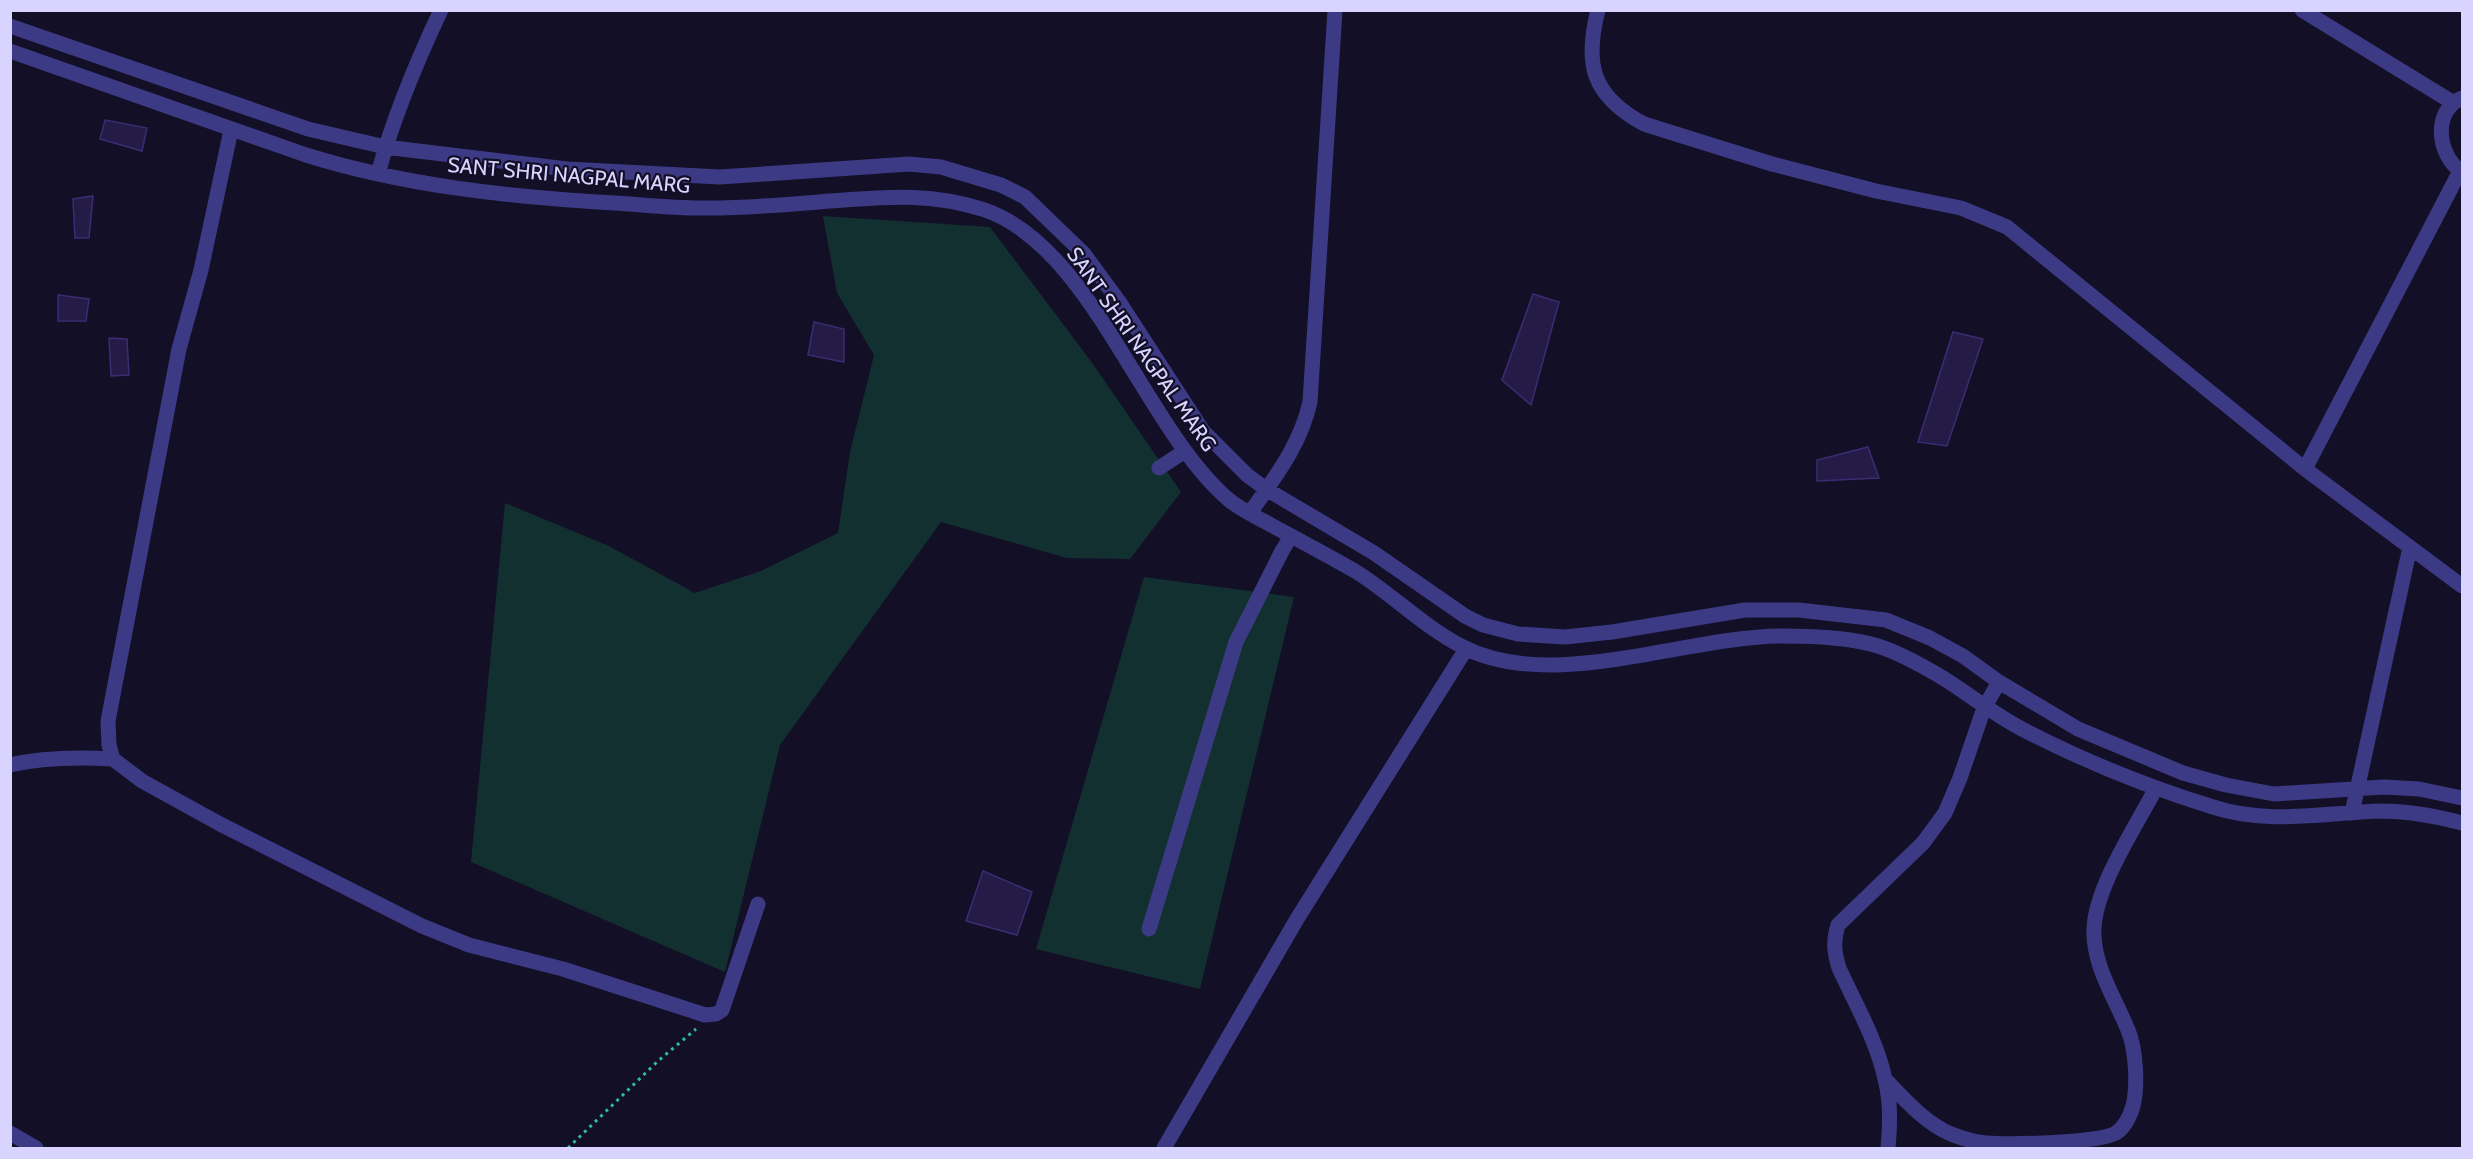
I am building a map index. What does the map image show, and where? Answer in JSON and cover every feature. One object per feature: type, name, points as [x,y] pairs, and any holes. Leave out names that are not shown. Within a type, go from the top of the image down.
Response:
[{"type":"street","points":[[378,174],[425,45],[441,10]]},
{"type":"street","points":[[1250,513],[1299,438],[1305,425],[1310,402],[1335,10]]},
{"type":"street","points":[[1598,10],[1591,38],[1591,56],[1595,74],[1613,101],[1630,116],[1644,124],[1772,164],[1876,191],[1961,208],[2007,228],[2305,469],[2463,586]]},
{"type":"street","points":[[2302,10],[2457,100],[2440,125],[2443,148],[2461,171],[2305,469]]},
{"type":"street","name":"SANT SHRI NAGPAL MARG","points":[[10,26],[308,129],[386,147],[567,169],[720,177],[909,164],[941,167],[1001,185],[1025,197],[1084,254],[1120,303],[1203,431],[1247,475],[1266,489],[1374,553],[1466,616],[1500,631],[1533,636],[1565,637],[1612,632],[1745,610],[1839,613],[1886,620],[1930,638],[1963,656],[1999,682],[2078,729],[2184,773],[2226,785],[2274,794],[2356,789],[2419,789],[2463,798]]},
{"type":"street","name":"SANT SHRI NAGPAL MARG","points":[[10,51],[231,130],[350,169],[408,181],[569,200],[707,208],[900,195],[934,197],[983,210],[1009,221],[1033,238],[1063,269],[1094,311],[1185,451],[1230,501],[1359,574],[1466,649],[1516,664],[1555,664],[1598,661],[1730,639],[1782,636],[1835,639],[1878,646],[1946,680],[1984,708],[2062,749],[2156,788],[2221,810],[2248,816],[2275,818],[2386,811],[2417,814],[2463,824]]},
{"type":"street","points":[[231,130],[201,270],[179,349],[108,721],[109,746],[113,759],[142,781],[220,825],[444,935],[520,960],[563,969],[705,1015],[716,1014],[722,1010],[758,904]]},
{"type":"street","points":[[1159,468],[1185,451]]},
{"type":"street","points":[[1149,929],[1236,642],[1291,536]]},
{"type":"street","points":[[2352,813],[2410,548]]},
{"type":"street","points":[[1164,1149],[1297,919],[1466,649]]},
{"type":"street","points":[[1887,1147],[1889,1103],[1885,1079],[1877,1054],[1839,968],[1834,938],[1838,925],[1923,843],[1945,813],[1960,778],[1984,708],[1999,682]]},
{"type":"street","points":[[10,765],[32,760],[113,759]]},
{"type":"street","points":[[1885,1079],[1932,1124],[1951,1135],[1985,1143],[2050,1142],[2103,1137],[2117,1132],[2126,1124],[2133,1105],[2133,1046],[2096,952],[2093,930],[2096,908],[2105,887],[2156,788]]},
{"type":"street","points":[[10,1133],[36,1149]]},
{"type":"path","points":[[568,1149],[677,1043],[716,1014]]},
{"type":"green space","points":[[823,216],[990,227],[1093,364],[1181,492],[1130,559],[1067,558],[941,522],[780,745],[725,972],[471,862],[505,503],[609,546],[695,593],[761,571],[838,533],[850,452],[874,355],[837,293]]},
{"type":"green space","points":[[1144,577],[1294,597],[1200,989],[1036,949]]},
{"type":"building","points":[[105,120],[147,128],[142,151],[100,139]]},
{"type":"building","points":[[93,196],[89,238],[75,238],[73,199]]},
{"type":"building","points":[[1533,294],[1559,302],[1531,405],[1502,380]]},
{"type":"building","points":[[58,295],[89,299],[86,321],[58,321]]},
{"type":"building","points":[[814,322],[844,329],[844,362],[808,355]]},
{"type":"building","points":[[1953,332],[1983,339],[1947,446],[1918,442]]},
{"type":"building","points":[[109,338],[127,339],[129,375],[111,376]]},
{"type":"building","points":[[1868,447],[1879,478],[1817,481],[1817,460]]},
{"type":"building","points":[[983,871],[1032,892],[1017,935],[966,921]]}]
